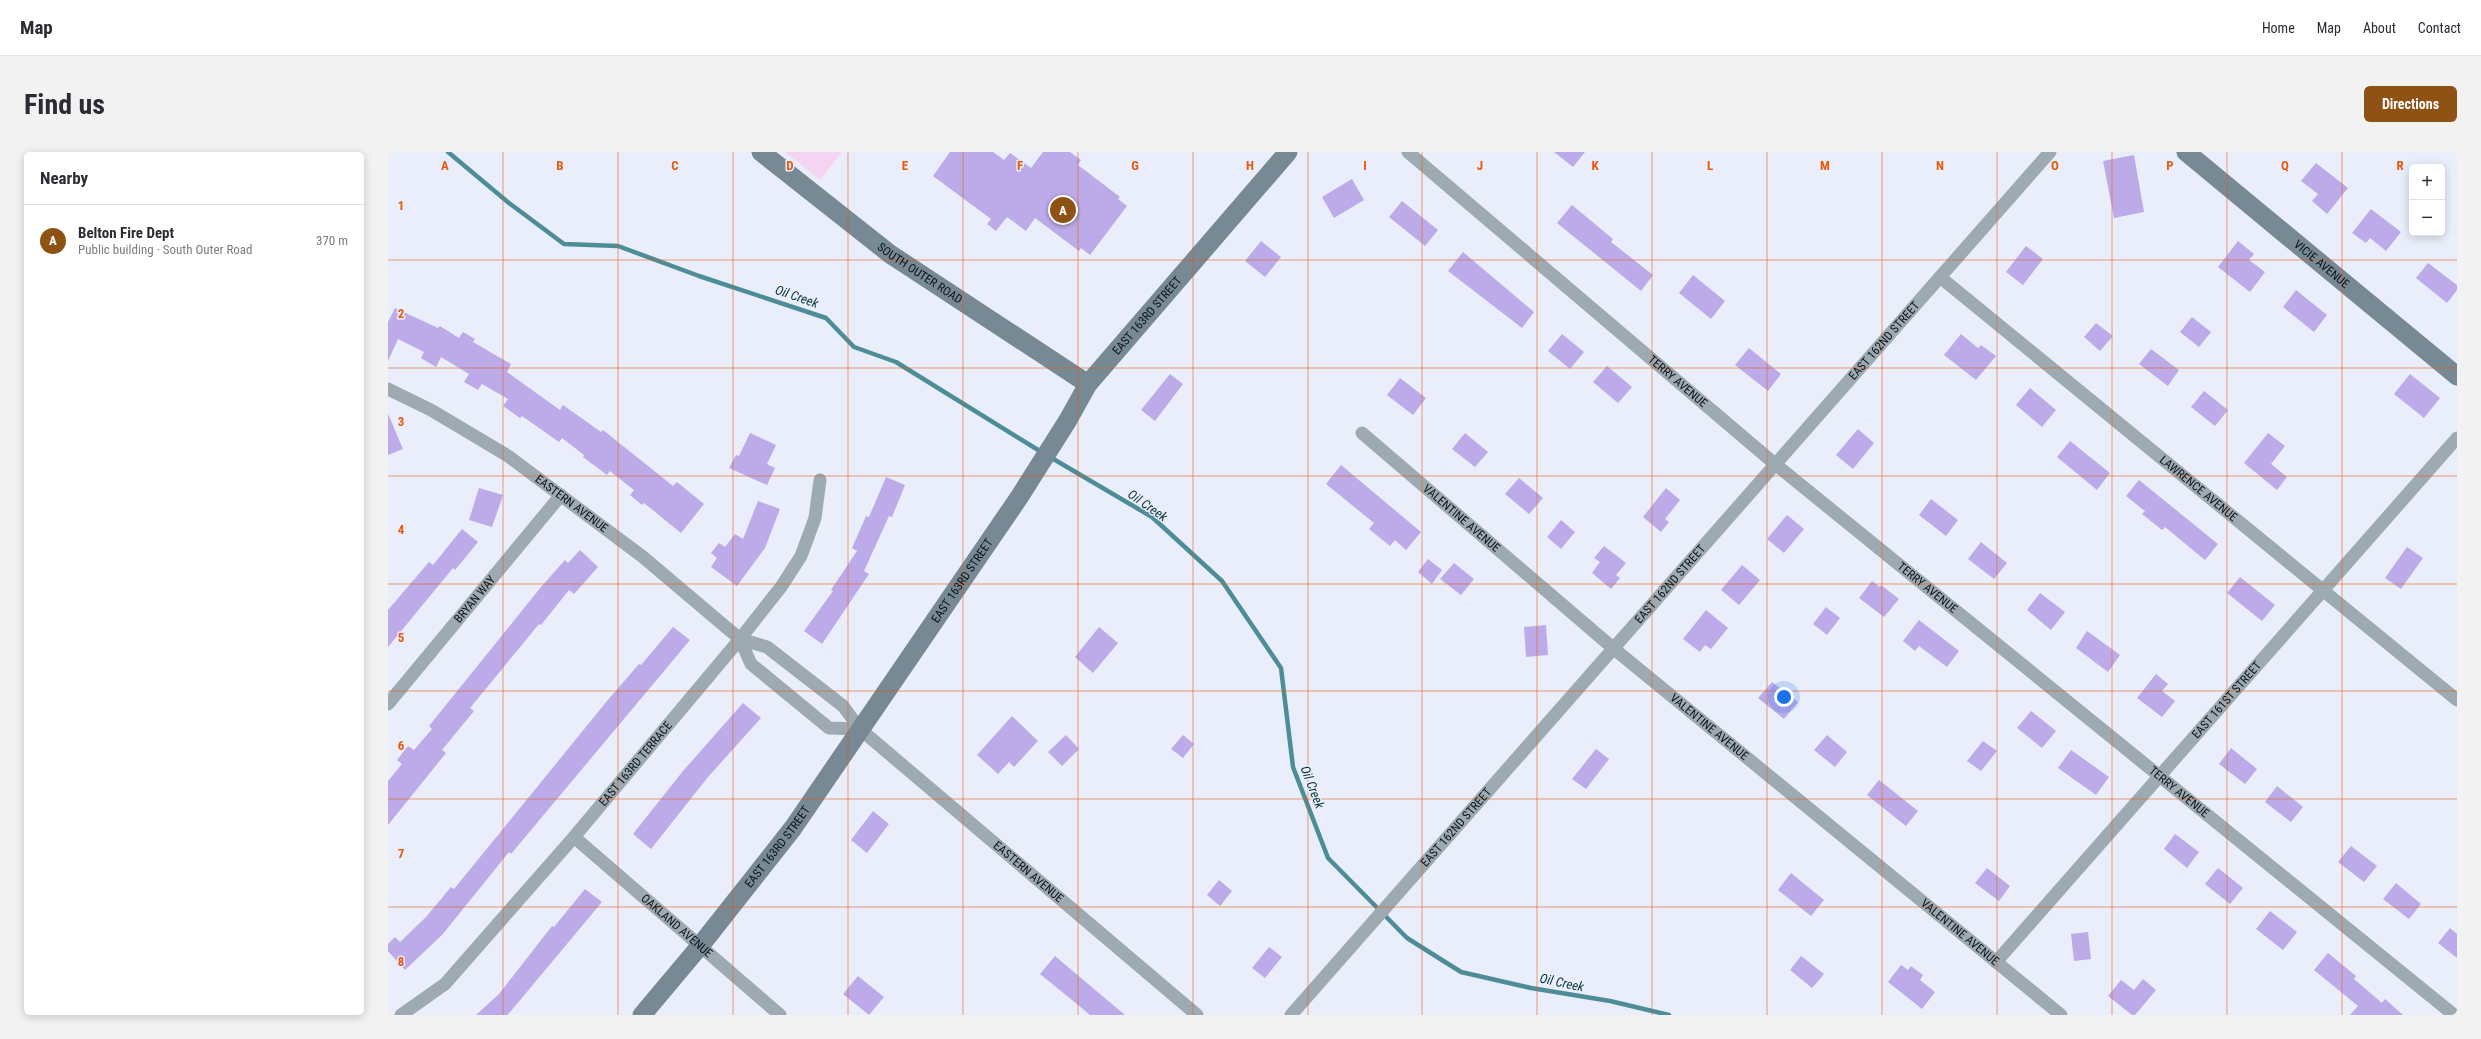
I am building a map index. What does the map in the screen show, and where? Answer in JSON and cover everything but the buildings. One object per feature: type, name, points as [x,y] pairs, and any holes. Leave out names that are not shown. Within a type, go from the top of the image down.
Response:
[{"type":"street","name":"SOUTH OUTER ROAD","points":[[761,152],[890,254],[1088,384]]},
{"type":"street","name":"EAST 163RD STREET","points":[[642,1015],[700,946],[793,828],[1020,496],[1068,420],[1088,384],[1288,152]]},
{"type":"street","name":"TERRY AVENUE","points":[[1408,152],[1775,464],[2454,1015]]},
{"type":"street","name":"EAST 162ND STREET","points":[[1291,1015],[1402,886],[2050,152]]},
{"type":"street","name":"VICIE AVENUE","points":[[2186,152],[2457,376]]},
{"type":"street","name":"LAWRENCE AVENUE","points":[[1940,277],[2457,700]]},
{"type":"street","name":"EASTERN AVENUE","points":[[388,389],[432,410],[508,456],[643,557],[740,639],[767,647],[843,706],[860,729],[1197,1015]]},
{"type":"street","name":"VALENTINE AVENUE","points":[[1362,433],[1613,648],[2061,1015]]},
{"type":"street","name":"EAST 161ST STREET","points":[[1996,962],[2324,591],[2457,438]]},
{"type":"street","name":"EAST 163RD TERRACE","points":[[401,1015],[446,984],[574,836],[740,639],[781,587],[801,556],[815,518],[820,480]]},
{"type":"street","name":"BRYAN WAY","points":[[388,704],[561,495]]},
{"type":"street","name":"EASTERN AVENUE","points":[[740,639],[751,664],[828,728],[860,729]]},
{"type":"street","name":"OAKLAND AVENUE","points":[[574,836],[780,1015]]},
{"type":"shaded area","points":[[785,152],[842,152],[820,180]]},
{"type":"waterway","name":"Oil Creek","points":[[448,152],[509,203],[564,244],[618,246],[699,276],[826,318],[854,347],[896,362],[1043,453]]},
{"type":"waterway","name":"Oil Creek","points":[[1050,457],[1152,517],[1222,581],[1281,668],[1293,767],[1328,858],[1407,938],[1461,972],[1531,988],[1610,1001],[1669,1015]]},
{"type":"place","name":"Belton Fire Dept","points":[[1063,210]]}]
